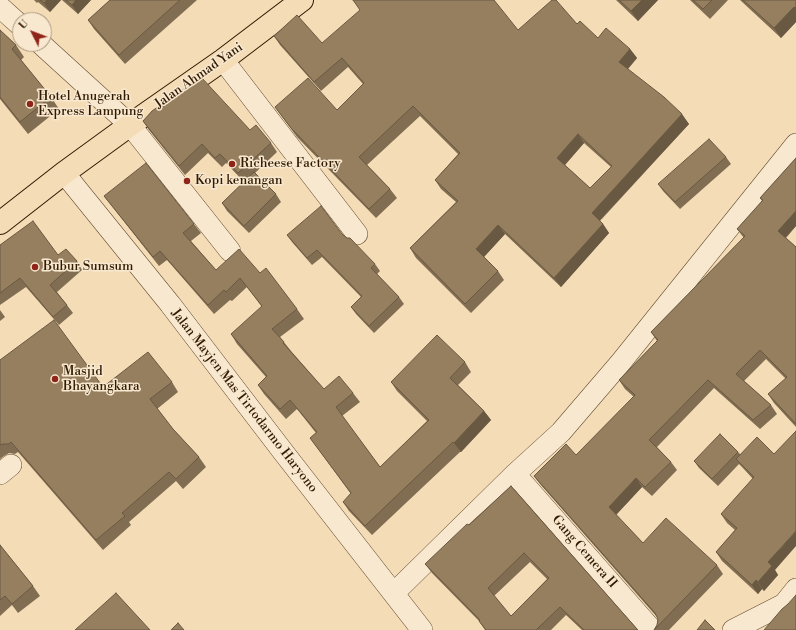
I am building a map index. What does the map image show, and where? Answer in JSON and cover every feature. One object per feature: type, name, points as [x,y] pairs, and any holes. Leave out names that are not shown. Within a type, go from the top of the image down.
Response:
[{"type":"main road","name":"Jalan Ahmad Yani","points":[[0,223],[130,124],[223,60],[302,0]]},
{"type":"street","points":[[0,7],[12,18]]},
{"type":"street","points":[[50,52],[130,124],[230,251]]},
{"type":"street","points":[[223,60],[357,234]]},
{"type":"street","points":[[394,593],[561,432],[621,362],[796,144]]},
{"type":"street","name":"Jalan Mayjen Mas Tirtodarmo Haryono","points":[[64,173],[170,304],[422,630]]},
{"type":"street","name":"Gang Cemera II","points":[[516,474],[652,630]]},
{"type":"street","points":[[733,630],[792,602]]},
{"type":"building","points":[[40,0],[47,0],[44,3]]},
{"type":"building","points":[[66,0],[76,0],[72,5]]},
{"type":"building","points":[[110,0],[180,0],[119,55],[88,20]]},
{"type":"building","points":[[353,0],[494,0],[518,30],[552,0],[556,0],[577,24],[580,21],[598,38],[606,28],[630,49],[619,62],[664,97],[682,114],[592,213],[603,224],[554,278],[498,225],[476,249],[498,271],[465,304],[410,248],[458,201],[435,180],[460,153],[413,106],[359,157],[390,189],[369,209],[291,128],[275,107],[308,78],[337,110],[364,83],[342,58],[314,82],[274,36],[297,15],[322,43],[360,10]],"holes":[[[578,134],[612,166],[590,188],[557,158]]]},
{"type":"building","points":[[619,0],[642,0],[631,11]]},
{"type":"building","points":[[693,0],[712,0],[703,9]]},
{"type":"building","points":[[743,0],[796,0],[796,8],[794,7],[774,28]]},
{"type":"building","name":"Hotel Anugerah Express Lampung","points":[[0,30],[12,41],[12,52],[14,52],[51,97],[20,122],[0,97]]},
{"type":"building","points":[[201,77],[250,130],[256,125],[271,143],[238,173],[220,154],[215,158],[202,144],[179,166],[143,121],[152,111]]},
{"type":"building","points":[[709,139],[726,157],[675,202],[658,184]]},
{"type":"building","points":[[796,158],[796,211],[778,231],[796,247],[796,424],[768,394],[787,377],[760,350],[736,374],[771,405],[753,420],[708,380],[649,440],[671,462],[645,487],[636,478],[609,507],[643,543],[666,518],[717,565],[654,630],[658,619],[655,613],[534,476],[566,444],[576,455],[635,395],[619,380],[658,340],[651,332],[745,236],[737,229],[763,200],[760,198]]},
{"type":"building","points":[[146,163],[194,224],[183,233],[216,270],[239,249],[260,273],[266,268],[297,309],[272,329],[324,389],[339,376],[353,393],[336,407],[380,467],[429,420],[391,382],[437,335],[465,362],[450,378],[484,411],[454,443],[453,442],[365,526],[343,502],[351,493],[310,438],[317,432],[290,400],[280,409],[258,385],[267,376],[231,334],[262,306],[240,278],[226,292],[224,290],[208,305],[160,251],[153,257],[104,196]]},
{"type":"building","points":[[254,172],[276,194],[244,226],[222,203]]},
{"type":"building","points":[[321,206],[342,234],[347,238],[350,238],[375,264],[371,268],[399,297],[369,326],[351,307],[362,296],[317,250],[307,258],[287,235]]},
{"type":"building","points":[[33,221],[58,255],[66,249],[77,261],[50,285],[67,305],[53,317],[20,278],[0,293],[0,245]]},
{"type":"building","points":[[54,320],[103,387],[148,352],[172,382],[150,399],[173,429],[199,457],[176,479],[169,472],[122,513],[125,516],[96,540],[11,442],[9,444],[0,445],[0,360]]},
{"type":"building","points":[[796,431],[796,531],[768,562],[772,566],[758,582],[756,580],[752,585],[716,552],[737,528],[721,514],[754,477],[736,459],[757,437],[774,454]]},
{"type":"building","points":[[720,434],[738,452],[712,479],[694,461]]},
{"type":"building","points":[[511,486],[638,630],[584,630],[560,607],[536,630],[486,630],[479,621],[480,620],[425,564],[467,524],[469,525]],"holes":[[[524,553],[549,578],[511,616],[488,588]]]},
{"type":"building","points":[[0,545],[33,586],[12,604],[5,596],[0,600]]},
{"type":"building","points":[[116,593],[150,630],[75,630]]},
{"type":"building","points":[[796,595],[796,630],[764,630],[782,609]]},
{"type":"building","points":[[705,620],[715,630],[697,630]]},
{"type":"building","points":[[178,623],[184,630],[171,630]]},
{"type":"place","name":"Hotel Anugerah Express Lampung","points":[[30,104]]},
{"type":"place","name":"Richeese Factory","points":[[232,164]]},
{"type":"place","name":"Kopi kenangan","points":[[187,181]]},
{"type":"place","name":"Bubur Sumsum","points":[[35,267]]},
{"type":"place","name":"Masjid Bhayangkara","points":[[55,379]]}]
